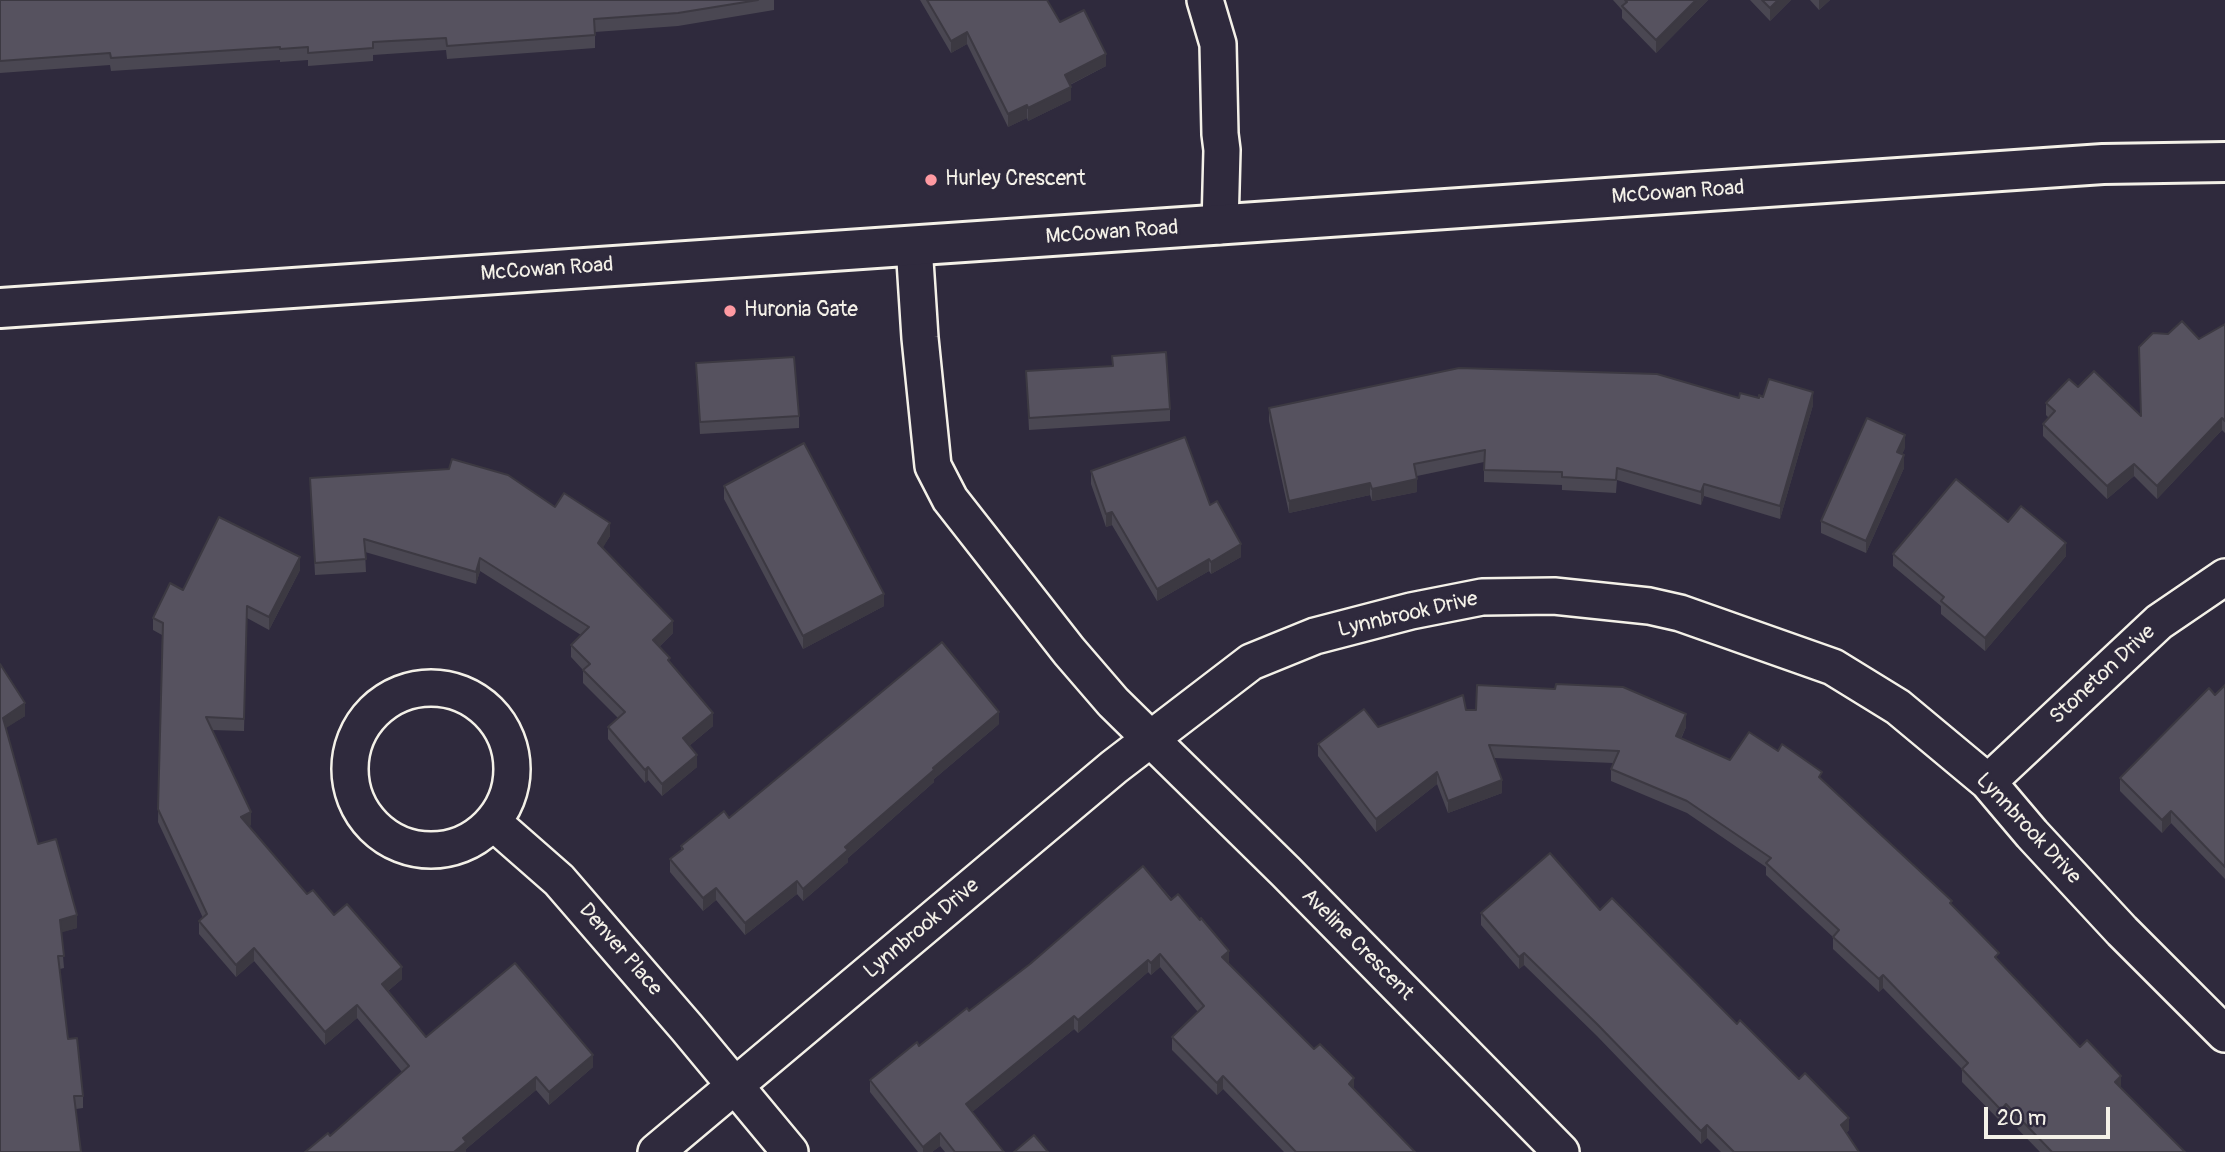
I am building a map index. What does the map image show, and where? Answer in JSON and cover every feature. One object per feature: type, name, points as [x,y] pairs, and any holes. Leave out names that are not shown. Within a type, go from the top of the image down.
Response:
[{"type":"main road","name":"McCowan Road","points":[[0,307],[2089,165],[2225,162]]},
{"type":"street","points":[[1205,0],[1218,44],[1222,150],[1220,226]]},
{"type":"street","points":[[914,245],[933,467],[950,499],[1069,651],[1113,702],[1151,739]]},
{"type":"street","name":"Stoneton Drive","points":[[1988,782],[2159,622],[2225,577]]},
{"type":"street","name":"Lynnbrook Drive","points":[[656,1152],[1103,776],[1251,662],[1315,636],[1411,611],[1482,597],[1554,596],[1649,606],[1681,614],[1833,667],[1898,706],[1988,782],[2122,931],[2225,1034]]},
{"type":"street","points":[[429,687],[455,691],[479,703],[498,722],[510,747],[513,773],[508,800],[494,823],[473,840],[448,850],[421,851],[395,843],[373,827],[357,805],[350,778],[351,752],[361,726],[379,706],[402,692],[429,687]]},
{"type":"street","name":"Aveline Crescent","points":[[1151,739],[1286,872],[1561,1152]]},
{"type":"street","name":"Denver Place","points":[[494,823],[559,880],[736,1087]]},
{"type":"street","points":[[736,1087],[790,1152]]},
{"type":"building","points":[[0,0],[758,0],[678,13],[594,19],[595,35],[447,46],[446,38],[373,42],[373,48],[308,53],[308,47],[280,47],[111,58],[110,53],[0,61]]},
{"type":"building","points":[[927,0],[1047,0],[1060,22],[1084,10],[1106,54],[1065,75],[1071,87],[1028,108],[1027,105],[1008,114],[967,32],[951,41]]},
{"type":"building","points":[[1625,0],[1696,0],[1656,40],[1622,6],[1627,2]]},
{"type":"building","points":[[1762,0],[1778,0],[1770,8]]},
{"type":"building","points":[[2182,321],[2199,339],[2225,324],[2225,421],[2222,418],[2157,486],[2134,464],[2107,486],[2043,424],[2055,411],[2046,403],[2069,379],[2078,387],[2094,371],[2141,416],[2139,347],[2153,333],[2168,334]]},
{"type":"building","points":[[1166,352],[1170,409],[1029,418],[1026,371],[1113,366],[1112,356]]},
{"type":"building","points":[[794,357],[799,416],[700,422],[696,363]]},
{"type":"building","points":[[1459,368],[1657,374],[1739,398],[1740,393],[1763,397],[1769,379],[1813,392],[1780,506],[1704,484],[1701,492],[1617,468],[1616,480],[1562,477],[1562,472],[1484,470],[1485,450],[1414,464],[1417,479],[1372,489],[1370,483],[1289,501],[1269,408]]},
{"type":"building","points":[[1867,418],[1905,435],[1897,452],[1904,455],[1866,541],[1821,521]]},
{"type":"building","points":[[1185,437],[1210,505],[1217,501],[1241,544],[1157,589],[1112,512],[1106,514],[1091,471]]},
{"type":"building","points":[[804,443],[884,594],[803,636],[724,486]]},
{"type":"building","points":[[452,459],[508,475],[555,507],[564,493],[610,523],[598,543],[673,621],[653,640],[713,713],[683,738],[697,755],[662,784],[648,767],[645,770],[608,727],[625,712],[583,670],[590,664],[571,645],[589,627],[480,558],[476,572],[364,539],[366,559],[315,563],[310,478],[449,469]]},
{"type":"building","points":[[1956,479],[2008,522],[2021,506],[2066,543],[1985,638],[1941,601],[1944,597],[1893,554]]},
{"type":"building","points":[[219,517],[300,557],[269,617],[247,606],[244,719],[206,717],[251,812],[241,817],[307,894],[313,890],[334,915],[347,904],[402,967],[382,984],[426,1037],[515,963],[593,1055],[549,1092],[536,1077],[463,1138],[466,1142],[454,1152],[305,1152],[328,1133],[330,1136],[409,1066],[357,1005],[325,1032],[254,948],[236,965],[199,921],[207,914],[158,809],[163,623],[153,618],[170,583],[183,590]]},
{"type":"building","points":[[942,642],[999,712],[845,847],[848,850],[803,889],[797,881],[745,923],[716,888],[703,898],[670,859],[683,849],[681,846],[724,811],[729,818]]},
{"type":"building","points":[[0,664],[25,703],[3,718],[38,844],[56,839],[77,915],[60,920],[64,956],[58,956],[68,1039],[77,1038],[83,1096],[74,1096],[81,1152],[0,1152]]},
{"type":"building","points":[[1556,684],[1623,687],[1686,714],[1676,736],[1730,760],[1749,732],[1778,751],[1782,744],[1822,772],[1819,777],[1952,901],[1950,903],[1999,953],[1995,957],[2080,1047],[2087,1040],[2121,1076],[2115,1082],[2185,1152],[2052,1152],[2006,1104],[2001,1110],[1962,1069],[1968,1063],[1883,975],[1879,979],[1833,937],[1839,930],[1766,863],[1771,858],[1687,801],[1611,769],[1619,751],[1489,745],[1502,780],[1448,801],[1437,772],[1376,819],[1318,744],[1364,709],[1378,727],[1463,695],[1466,710],[1476,710],[1477,685],[1555,689]]},
{"type":"building","points":[[2225,685],[2225,867],[2171,811],[2162,820],[2120,778],[2209,688],[2215,695]]},
{"type":"building","points":[[1550,853],[1600,910],[1612,898],[1737,1024],[1740,1020],[1799,1079],[1805,1073],[1849,1118],[1841,1125],[1859,1152],[1734,1152],[1707,1125],[1701,1131],[1524,953],[1519,957],[1481,913]]},
{"type":"building","points":[[1143,866],[1171,900],[1178,894],[1200,920],[1201,918],[1229,951],[1222,957],[1314,1049],[1320,1044],[1354,1078],[1349,1084],[1415,1152],[1296,1152],[1223,1076],[1217,1083],[1172,1037],[1204,1006],[1160,954],[1151,963],[1148,960],[1078,1020],[1074,1016],[966,1104],[1004,1152],[955,1152],[940,1133],[923,1147],[870,1080],[917,1042],[919,1046],[1030,964]]},
{"type":"building","points":[[1034,1135],[1048,1152],[1014,1152]]},
{"type":"place","name":"Hurley Crescent","points":[[931,180]]},
{"type":"place","name":"Huronia Gate","points":[[730,311]]}]
